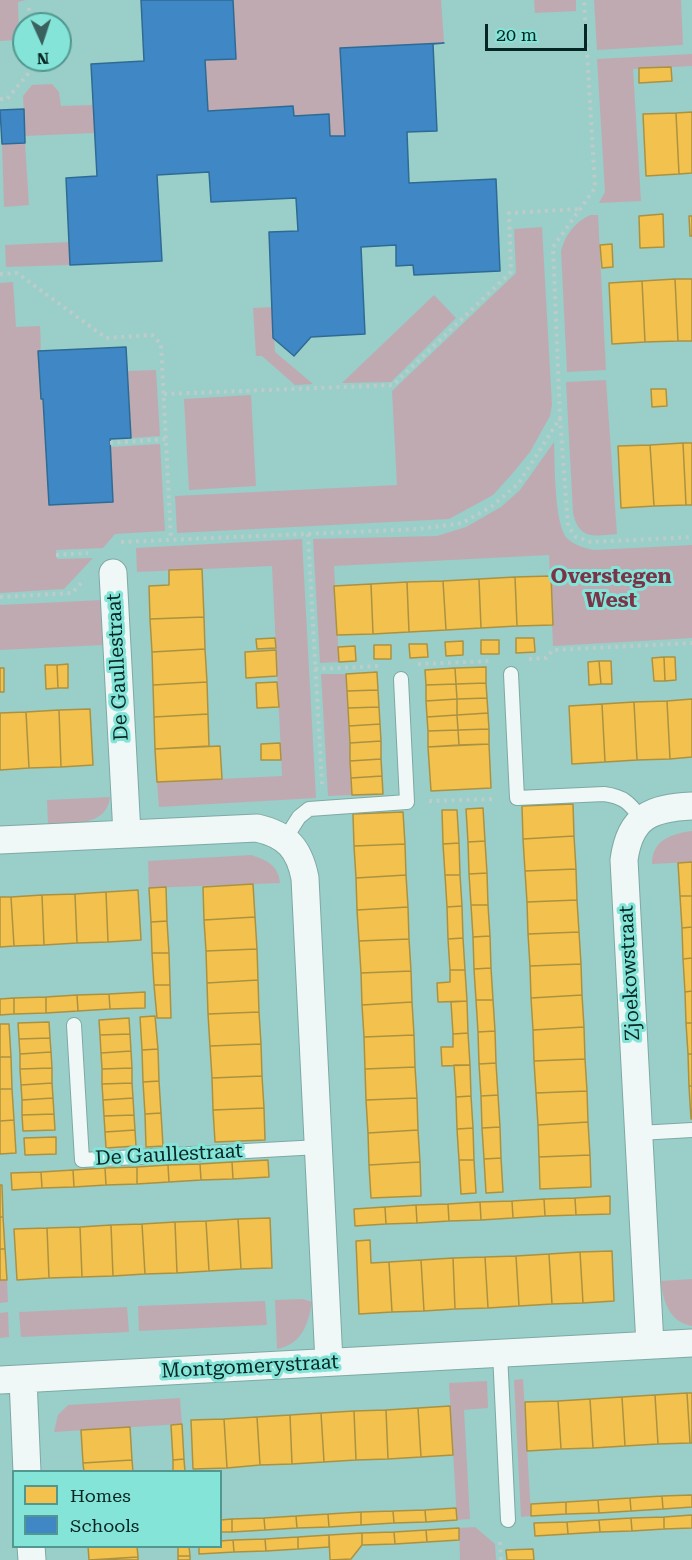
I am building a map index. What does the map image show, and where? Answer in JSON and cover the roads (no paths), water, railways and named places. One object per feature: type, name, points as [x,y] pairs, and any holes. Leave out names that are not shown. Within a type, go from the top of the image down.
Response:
[{"type":"street","name":"De Gaullestraat","points":[[113,561],[127,834]]},
{"type":"street","points":[[642,819],[663,809],[692,806]]},
{"type":"street","name":"Zjoekowstraat","points":[[642,819],[632,829],[626,843],[624,860],[650,1345]]},
{"type":"street","points":[[0,840],[256,828],[272,831],[285,839],[301,860],[305,878],[329,1362]]},
{"type":"street","name":"Montgomerystraat","points":[[11,1379],[692,1343]]},
{"type":"street","points":[[11,1379],[27,1470]]},
{"type":"lane","points":[[511,674],[517,798],[603,794],[617,796],[628,801],[642,819]]},
{"type":"lane","points":[[285,839],[299,817],[309,809],[407,802],[401,679]]},
{"type":"lane","name":"De Gaullestraat","points":[[74,1025],[81,1160],[319,1147]]},
{"type":"lane","points":[[639,1133],[692,1130]]},
{"type":"lane","points":[[500,1353],[508,1520]]},
{"type":"district","name":"Overstegen West","points":[[611,589]]}]
